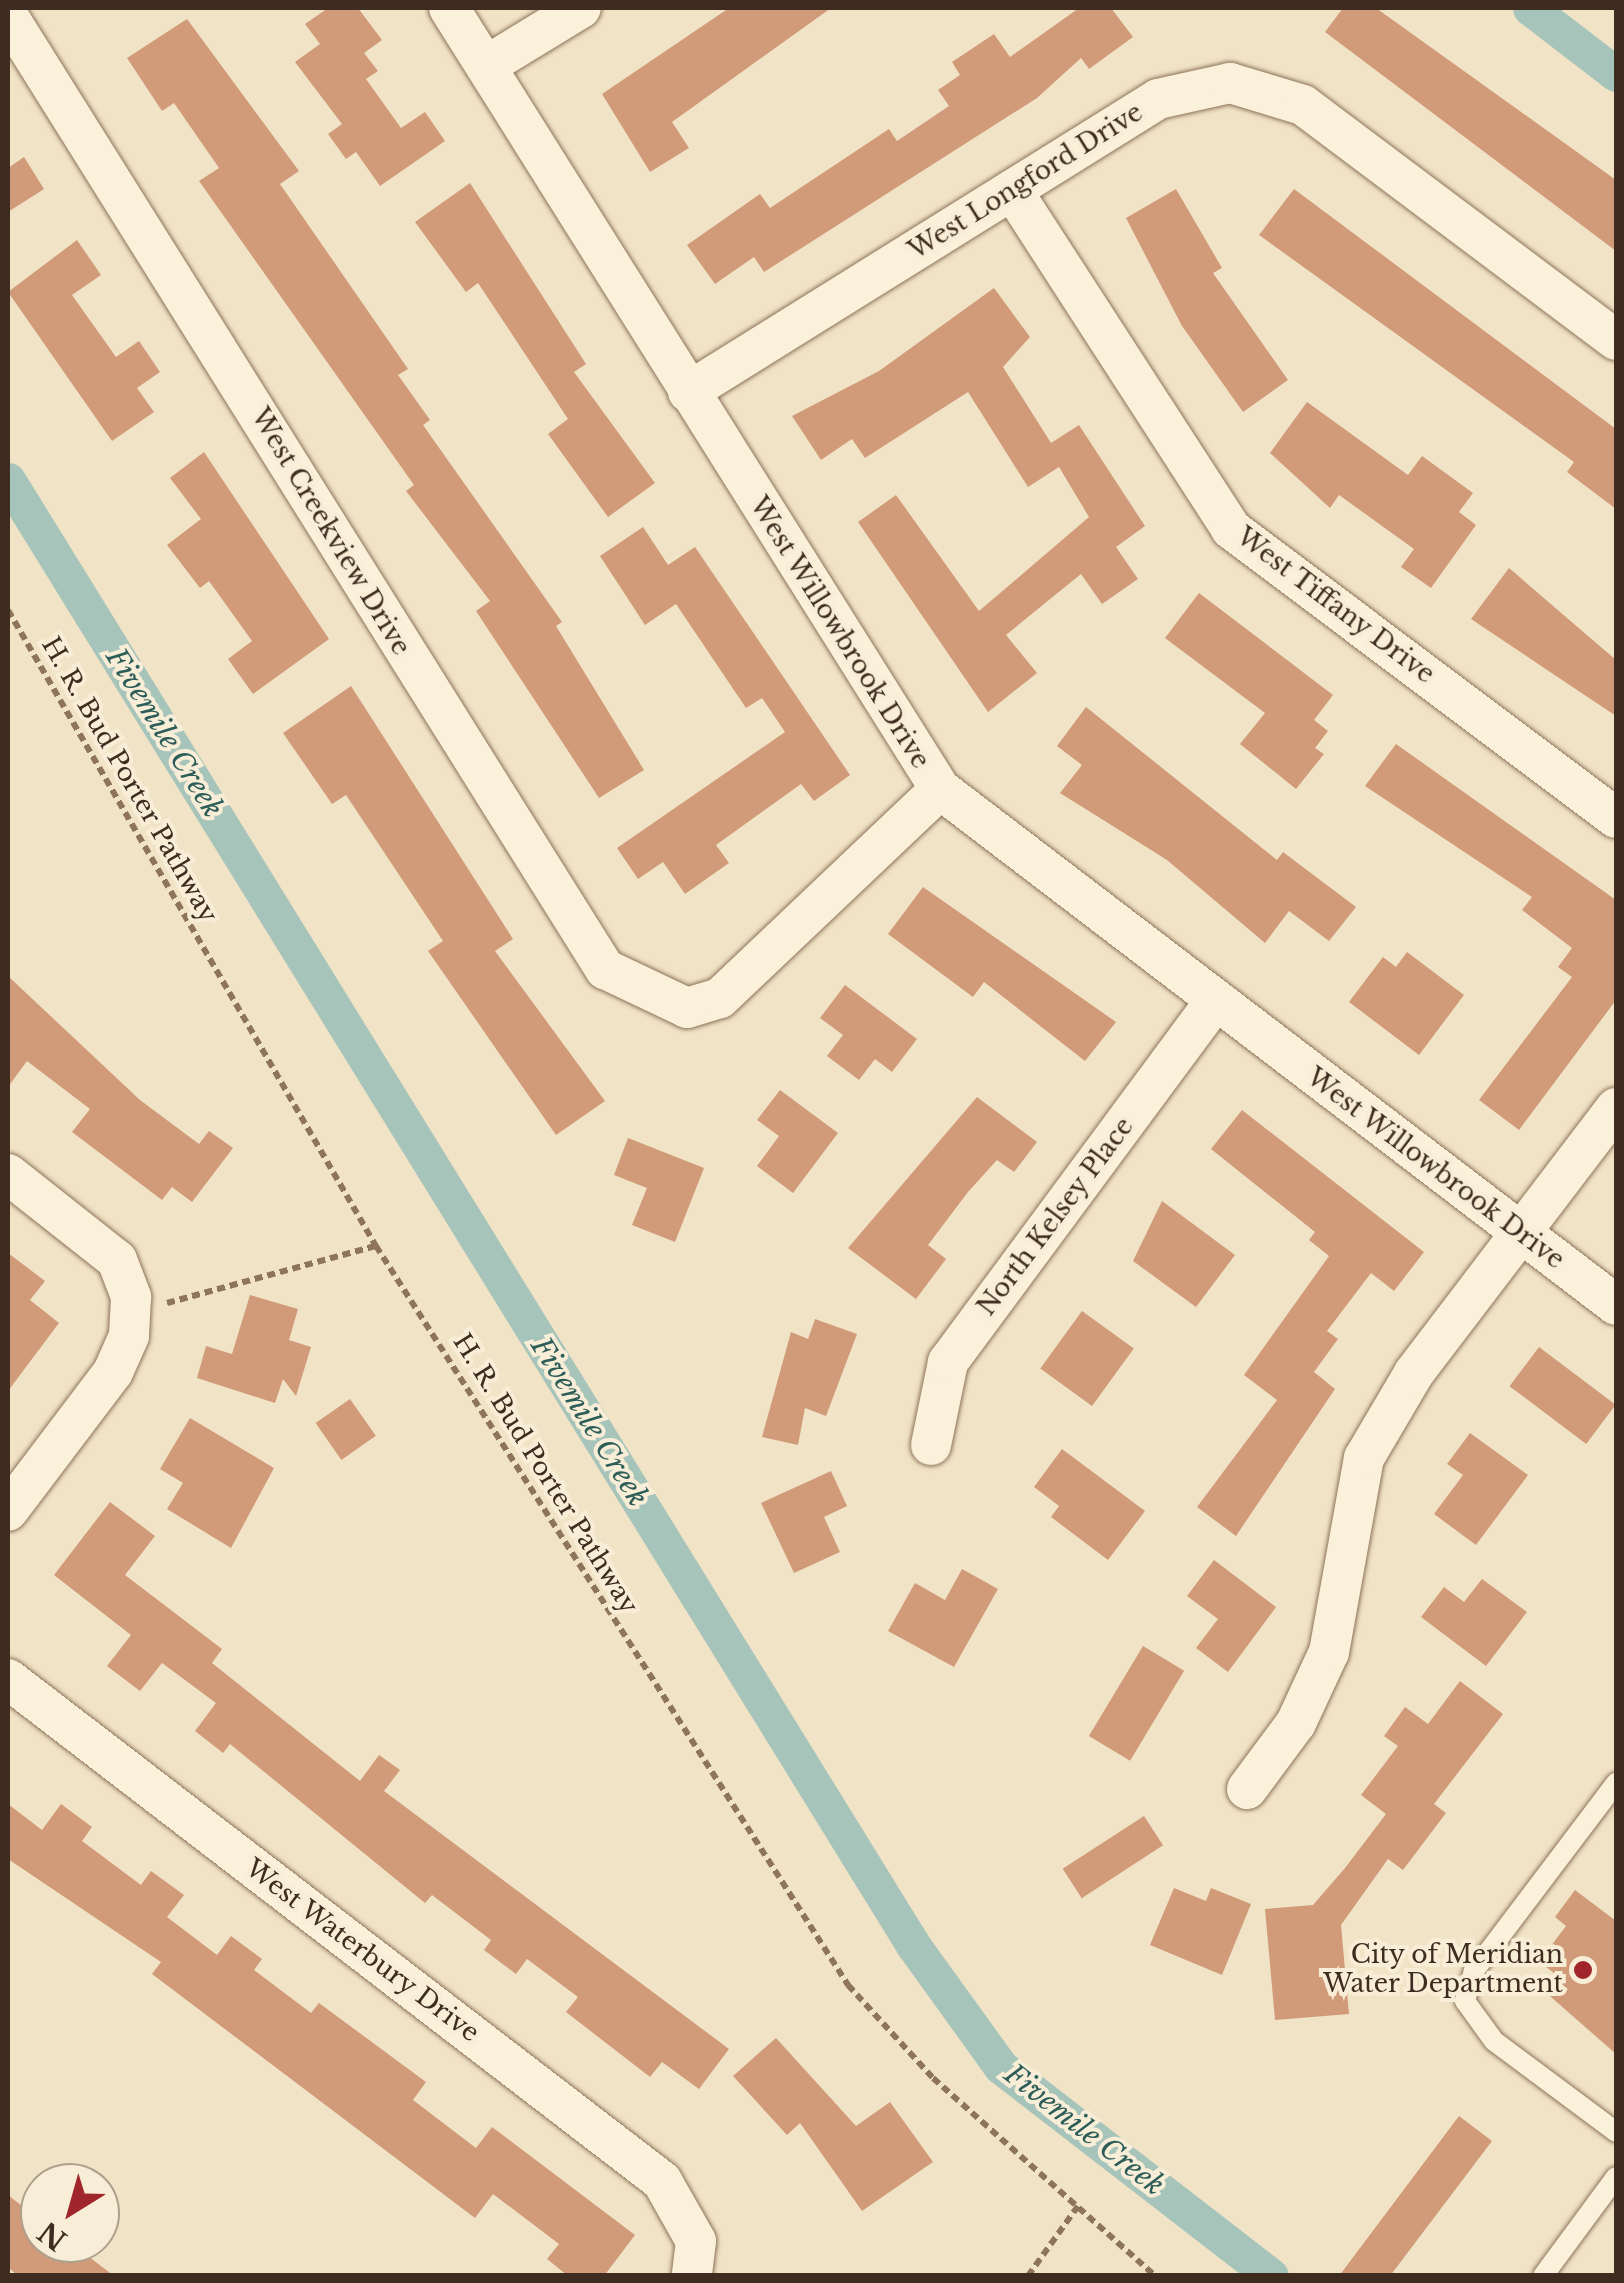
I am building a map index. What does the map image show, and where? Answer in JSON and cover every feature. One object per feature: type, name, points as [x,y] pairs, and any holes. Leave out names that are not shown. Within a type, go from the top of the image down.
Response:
[{"type":"street","name":"West Willowbrook Drive","points":[[449,8],[940,789],[1214,1003],[1616,1305]]},
{"type":"street","points":[[486,66],[581,8]]},
{"type":"street","name":"West Creekview Drive","points":[[8,16],[577,937],[618,977],[687,1008],[748,980],[892,826],[940,789]]},
{"type":"street","name":"West Longford Drive","points":[[688,392],[1158,99],[1230,83],[1304,106],[1616,340]]},
{"type":"street","name":"West Tiffany Drive","points":[[1012,190],[1231,529],[1616,818]]},
{"type":"street","name":"North Kelsey Place","points":[[931,1445],[948,1362],[1214,1003]]},
{"type":"street","points":[[1247,1789],[1296,1722],[1330,1652],[1364,1458],[1414,1373],[1616,1108]]},
{"type":"street","points":[[8,1174],[117,1260],[131,1297],[129,1336],[112,1372],[8,1511]]},
{"type":"street","name":"West Waterbury Drive","points":[[8,1680],[662,2181],[694,2258]]},
{"type":"lane","points":[[1616,1784],[1474,1971],[1465,2001],[1494,2041],[1616,2132]]},
{"type":"lane","points":[[1542,2276],[1616,2177]]},
{"type":"path","name":"H. R. Bud Porter Pathway","points":[[8,610],[376,1246],[848,1985],[933,2078],[1155,2276]]},
{"type":"path","points":[[167,1303],[376,1246]]},
{"type":"path","points":[[1028,2276],[1078,2206]]},
{"type":"building","points":[[328,8],[358,8],[382,40],[364,53],[378,71],[366,79],[401,128],[425,112],[445,141],[380,186],[356,152],[346,159],[328,134],[342,124],[295,62],[320,44],[305,24]]},
{"type":"building","points":[[729,8],[831,8],[672,122],[689,148],[650,172],[602,94]]},
{"type":"building","points":[[1079,8],[1111,8],[1133,37],[1089,69],[1081,58],[1037,98],[764,272],[754,257],[715,284],[687,245],[760,194],[770,208],[889,129],[897,141],[949,106],[938,90],[960,75],[952,62],[994,34],[1010,57]]},
{"type":"building","points":[[1343,8],[1376,8],[1616,180],[1616,251],[1325,32]]},
{"type":"building","points":[[187,19],[299,171],[280,184],[408,369],[398,375],[430,420],[423,425],[562,622],[556,626],[644,770],[599,798],[476,611],[490,601],[406,491],[414,485],[199,181],[219,168],[174,103],[162,111],[127,58]]},
{"type":"building","points":[[24,157],[44,189],[8,212],[8,168]]},
{"type":"building","points":[[470,183],[586,364],[574,372],[655,483],[608,517],[548,434],[568,419],[478,283],[466,292],[415,222]]},
{"type":"building","points":[[1176,189],[1222,268],[1213,273],[1288,380],[1243,412],[1182,326],[1126,218]]},
{"type":"building","points":[[1294,189],[1616,429],[1616,509],[1567,472],[1574,462],[1259,235]]},
{"type":"building","points":[[77,240],[101,275],[72,295],[116,357],[139,341],[160,372],[137,388],[154,412],[112,441],[8,292]]},
{"type":"building","points":[[994,288],[1030,337],[1003,367],[1051,443],[1079,425],[1145,526],[1116,547],[1138,579],[1102,604],[1081,574],[1006,635],[1037,673],[988,712],[858,522],[896,495],[979,611],[1089,517],[1059,467],[1028,487],[968,392],[865,458],[852,439],[821,460],[792,416],[879,371]]},
{"type":"building","points":[[1307,402],[1408,475],[1422,456],[1473,493],[1459,512],[1476,525],[1431,588],[1401,567],[1414,549],[1339,495],[1330,508],[1270,453]]},
{"type":"building","points":[[204,452],[329,639],[253,694],[228,659],[252,641],[209,581],[200,588],[167,545],[201,519],[170,478]]},
{"type":"building","points":[[643,527],[668,565],[695,547],[850,775],[814,801],[801,784],[716,845],[729,863],[685,894],[663,862],[638,879],[617,848],[785,732],[762,698],[746,708],[676,604],[645,625],[600,556]]},
{"type":"building","points":[[1509,568],[1616,660],[1616,716],[1471,619]]},
{"type":"building","points":[[1199,593],[1333,695],[1314,720],[1328,731],[1315,748],[1324,754],[1296,789],[1240,744],[1265,713],[1165,638]]},
{"type":"building","points":[[351,686],[513,939],[495,951],[605,1101],[556,1135],[428,951],[443,941],[346,795],[332,804],[283,733]]},
{"type":"building","points":[[1086,707],[1277,860],[1283,852],[1356,907],[1329,941],[1289,911],[1265,943],[1167,860],[1060,793],[1082,765],[1057,746]]},
{"type":"building","points":[[1396,744],[1616,900],[1616,1000],[1519,1130],[1479,1100],[1572,977],[1558,967],[1572,948],[1522,910],[1532,897],[1365,786]]},
{"type":"building","points":[[923,887],[1116,1022],[1085,1061],[984,982],[973,997],[888,934]]},
{"type":"building","points":[[1407,952],[1464,995],[1419,1055],[1349,1002],[1383,957],[1396,967]]},
{"type":"building","points":[[8,976],[140,1100],[199,1144],[209,1131],[233,1148],[192,1202],[172,1187],[162,1200],[72,1132],[90,1109],[27,1061],[8,1087]]},
{"type":"building","points":[[845,985],[917,1039],[892,1072],[875,1059],[859,1080],[827,1056],[843,1035],[820,1018]]},
{"type":"building","points":[[780,1090],[838,1133],[793,1193],[757,1166],[779,1136],[757,1120]]},
{"type":"building","points":[[977,1097],[1037,1142],[1014,1172],[997,1160],[968,1192],[928,1245],[946,1259],[916,1299],[848,1248]]},
{"type":"building","points":[[1242,1110],[1424,1252],[1394,1291],[1371,1273],[1327,1331],[1338,1339],[1314,1372],[1335,1389],[1236,1536],[1197,1507],[1277,1400],[1244,1375],[1329,1256],[1309,1240],[1315,1232],[1211,1149]]},
{"type":"building","points":[[628,1138],[704,1168],[675,1242],[632,1225],[647,1188],[614,1175]]},
{"type":"building","points":[[1162,1201],[1235,1255],[1196,1307],[1133,1261]]},
{"type":"building","points":[[8,1253],[45,1281],[30,1300],[59,1323],[8,1391]]},
{"type":"building","points":[[250,1295],[298,1309],[289,1340],[311,1347],[296,1396],[283,1379],[275,1403],[197,1378],[206,1346],[232,1354]]},
{"type":"building","points":[[1082,1311],[1134,1349],[1092,1406],[1040,1368]]},
{"type":"building","points":[[815,1319],[857,1334],[826,1416],[805,1408],[798,1445],[762,1437],[791,1332],[808,1339]]},
{"type":"building","points":[[1539,1347],[1616,1405],[1586,1444],[1510,1386]]},
{"type":"building","points":[[350,1399],[376,1436],[341,1460],[316,1423]]},
{"type":"building","points":[[190,1418],[274,1468],[231,1548],[167,1509],[183,1483],[160,1469]]},
{"type":"building","points":[[1470,1433],[1528,1475],[1476,1545],[1434,1514],[1463,1475],[1447,1464]]},
{"type":"building","points":[[1062,1449],[1145,1511],[1108,1560],[1051,1517],[1059,1506],[1034,1487]]},
{"type":"building","points":[[831,1471],[847,1506],[824,1517],[840,1552],[794,1573],[761,1503]]},
{"type":"building","points":[[110,1502],[155,1536],[125,1575],[222,1649],[212,1663],[360,1781],[379,1755],[400,1770],[384,1791],[729,2049],[699,2089],[662,2062],[650,2077],[566,2012],[578,1997],[527,1959],[516,1974],[484,1950],[491,1940],[432,1895],[425,1903],[230,1744],[223,1753],[195,1731],[216,1703],[162,1663],[140,1691],[107,1666],[131,1635],[54,1575]]},
{"type":"building","points":[[1214,1560],[1276,1607],[1228,1672],[1196,1648],[1218,1619],[1187,1596]]},
{"type":"building","points":[[962,1569],[998,1589],[954,1667],[888,1631],[915,1583],[945,1600]]},
{"type":"building","points":[[1482,1579],[1527,1612],[1486,1666],[1421,1617],[1444,1587],[1464,1602]]},
{"type":"building","points":[[1143,1646],[1184,1671],[1130,1761],[1089,1736]]},
{"type":"building","points":[[1460,1681],[1503,1714],[1434,1804],[1446,1813],[1403,1870],[1388,1859],[1341,1925],[1349,2014],[1275,2020],[1265,1909],[1313,1905],[1345,1868],[1386,1814],[1361,1795],[1398,1746],[1384,1736],[1405,1707],[1428,1724]]},
{"type":"building","points":[[8,1804],[42,1830],[61,1804],[92,1827],[82,1841],[141,1885],[151,1871],[184,1895],[167,1917],[217,1955],[231,1936],[262,1959],[254,1970],[311,2013],[319,2003],[426,2082],[413,2100],[476,2148],[492,2127],[635,2235],[604,2276],[568,2276],[547,2259],[559,2244],[493,2194],[475,2218],[152,1974],[161,1962],[8,1859]]},
{"type":"building","points":[[1144,1816],[1163,1845],[1082,1898],[1063,1869]]},
{"type":"building","points":[[1174,1888],[1206,1901],[1211,1888],[1251,1904],[1222,1975],[1150,1945]]},
{"type":"building","name":"City of Meridian Water Department","points":[[1575,1890],[1616,1921],[1616,2054],[1543,1990],[1555,1974],[1545,1966],[1551,1946],[1566,1926],[1555,1917]]},
{"type":"building","points":[[776,2038],[856,2126],[890,2102],[933,2162],[862,2211],[800,2123],[787,2135],[733,2076]]},
{"type":"building","points":[[1459,2116],[1492,2141],[1390,2276],[1339,2276]]},
{"type":"building","points":[[8,2195],[20,2204],[20,2263],[97,2263],[114,2276],[18,2276],[8,2267]]},
{"type":"waterway","points":[[1530,8],[1616,74]]},
{"type":"waterway","name":"Fivemile Creek","points":[[8,480],[913,1945],[1001,2067],[1271,2276]]},
{"type":"place","name":"City of Meridian Water Department","points":[[1583,1970]]}]
